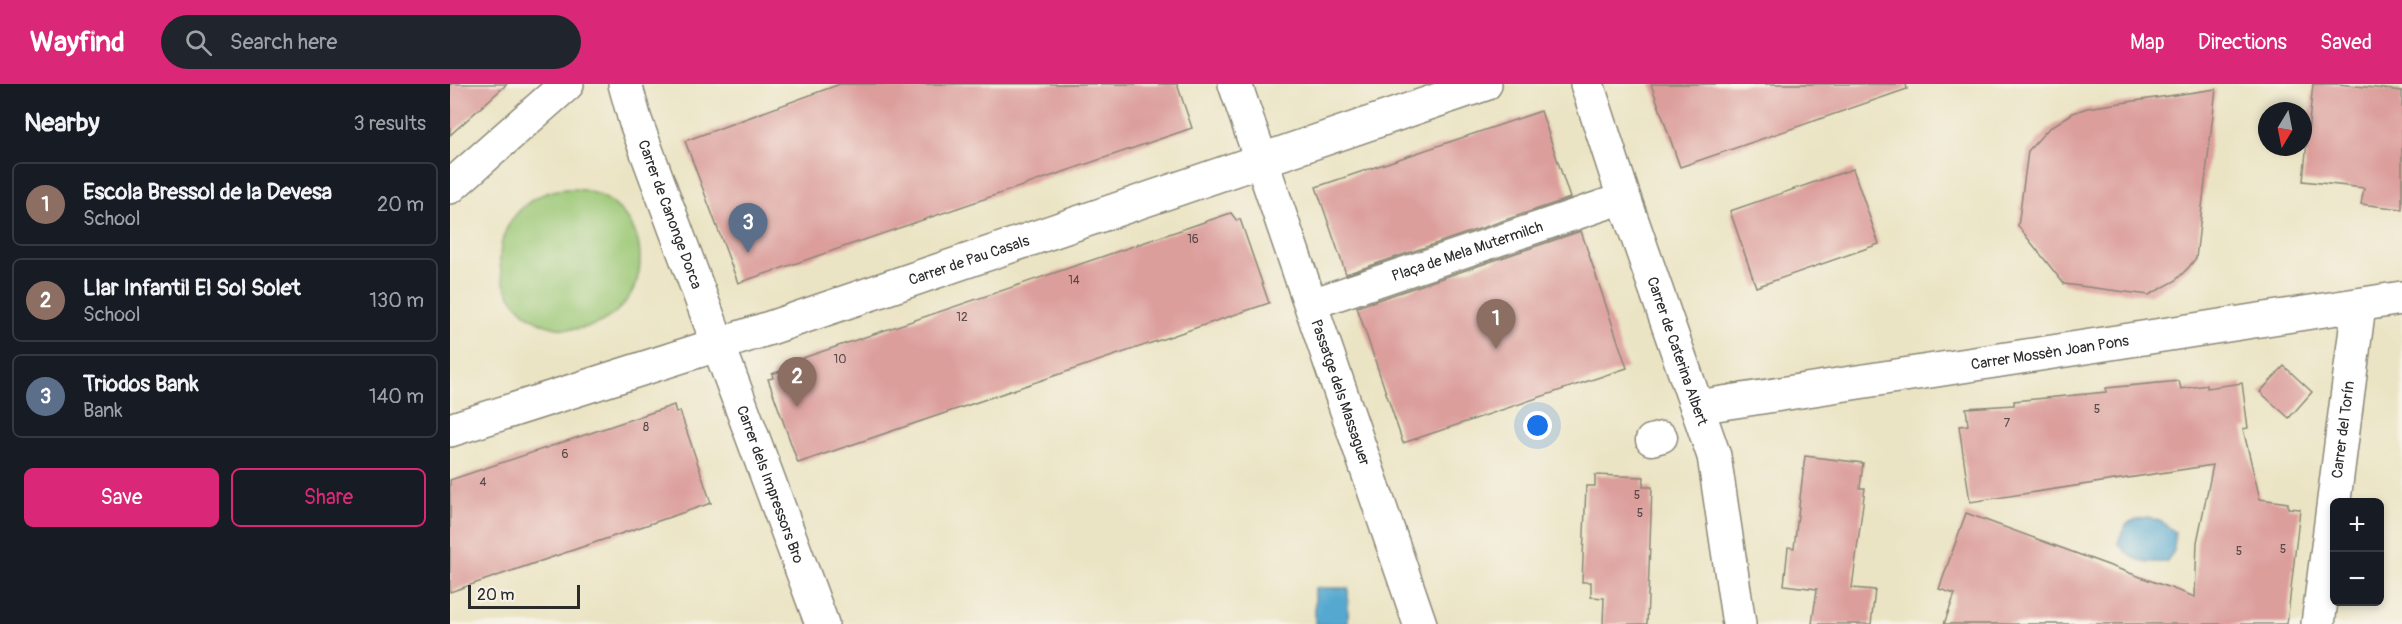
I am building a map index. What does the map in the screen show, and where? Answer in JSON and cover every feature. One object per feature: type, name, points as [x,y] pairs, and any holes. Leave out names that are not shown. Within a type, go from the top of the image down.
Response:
[{"type":"street","points":[[450,187],[567,84]]},
{"type":"street","name":"Carrer de Canonge Dorca","points":[[625,84],[635,120],[719,344]]},
{"type":"street","name":"Passatge dels Massaguer","points":[[1235,84],[1420,624]]},
{"type":"street","name":"Carrer de Pau Casals","points":[[450,430],[719,344],[1485,84]]},
{"type":"street","name":"Carrer de Caterina Albert","points":[[1587,84],[1624,198],[1714,456],[1739,624]]},
{"type":"street","name":"Plaça de Mela Mutermilch","points":[[1311,304],[1624,198]]},
{"type":"street","name":"Carrer Mossèn Joan Pons","points":[[1697,407],[2402,298]]},
{"type":"street","name":"Carrer del Torín","points":[[2318,624],[2359,305]]},
{"type":"street","name":"Carrer dels Impressors Bro","points":[[719,344],[822,624]]},
{"type":"green space","points":[[570,189],[597,194],[620,209],[635,232],[640,259],[635,286],[620,309],[597,324],[570,329],[543,324],[520,309],[505,286],[500,259],[505,232],[520,209],[543,194]]},
{"type":"water","points":[[2148,517],[2162,522],[2175,532],[2174,551],[2166,562],[2139,560],[2128,554],[2118,543],[2122,531],[2131,521]]},
{"type":"water","points":[[1315,588],[1348,588],[1348,624],[1315,624]]},
{"type":"building","points":[[450,84],[507,84],[450,135]]},
{"type":"building","points":[[840,84],[1177,84],[1192,128],[738,283],[685,141]]},
{"type":"building","points":[[1651,84],[1906,84],[1907,89],[1680,167]]},
{"type":"building","points":[[2313,84],[2338,84],[2402,91],[2402,209],[2361,204],[2364,188],[2303,181],[2306,156],[2312,156]]},
{"type":"building","points":[[2216,89],[2196,258],[2189,267],[2175,281],[2149,295],[2064,284],[2018,226],[2028,151],[2048,129],[2073,113],[2087,108]]},
{"type":"building","points":[[1541,111],[1570,198],[1346,274],[1316,187]]},
{"type":"building","points":[[1853,169],[1879,244],[1756,287],[1730,211]]},
{"type":"building","points":[[1231,213],[1237,221],[1240,219],[1269,303],[798,463],[768,379],[773,378],[772,374],[792,367],[791,362]]},
{"type":"building","points":[[1581,231],[1627,368],[1403,443],[1357,307]]},
{"type":"building","points":[[2284,366],[2312,392],[2289,418],[2260,392]]},
{"type":"building","points":[[2179,381],[2181,389],[2242,383],[2248,428],[2243,429],[2260,499],[2288,503],[2288,508],[2300,509],[2287,624],[1944,624],[1955,594],[1939,589],[1966,513],[2195,597],[2197,542],[2213,465],[1970,502],[1959,426],[1968,425],[1966,408],[2014,405],[2014,401],[2106,392],[2106,388]]},
{"type":"building","points":[[674,405],[676,413],[680,411],[711,503],[450,592],[450,480]]},
{"type":"building","points":[[1805,456],[1863,463],[1860,488],[1865,488],[1852,588],[1875,590],[1871,624],[1812,624],[1817,589],[1784,585],[1788,547],[1794,548]]},
{"type":"building","points":[[1595,475],[1644,477],[1643,487],[1652,487],[1647,624],[1603,624],[1604,598],[1591,597],[1591,582],[1582,582],[1586,486],[1595,486]]},
{"type":"place","name":"Triodos Bank","points":[[748,253]]},
{"type":"place","name":"Escola Bressol de la Devesa","points":[[1496,349]]},
{"type":"place","name":"Llar Infantil El Sol Solet","points":[[797,407]]}]
